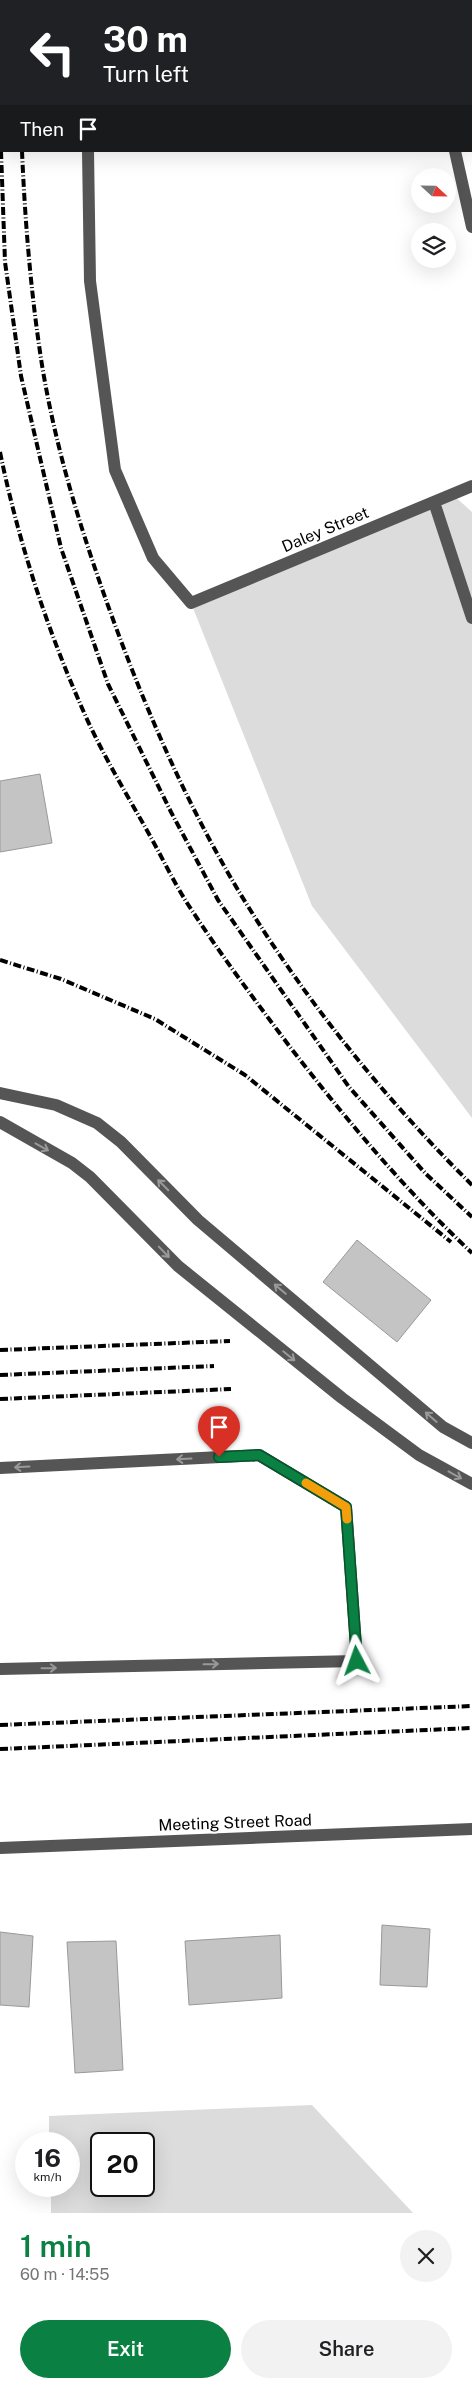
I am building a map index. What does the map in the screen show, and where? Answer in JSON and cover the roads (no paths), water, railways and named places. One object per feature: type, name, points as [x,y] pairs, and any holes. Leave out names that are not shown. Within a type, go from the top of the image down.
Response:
[{"type":"street","name":"Daley Street","points":[[88,152],[90,281],[115,470],[153,558],[191,603],[472,486]]},
{"type":"street","points":[[455,152],[472,227]]},
{"type":"street","points":[[434,502],[472,618]]},
{"type":"street","points":[[0,1093],[56,1105],[97,1122],[121,1142],[198,1220],[443,1427],[472,1442]]},
{"type":"street","points":[[0,1122],[72,1163],[90,1178],[178,1266],[320,1380],[420,1455],[472,1484]]},
{"type":"street","points":[[0,1468],[259,1455],[346,1507],[357,1661],[0,1669]]},
{"type":"street","name":"Meeting Street Road","points":[[0,1848],[472,1829]]},
{"type":"railway","points":[[1,152],[5,262],[21,376],[61,548],[108,684],[171,812],[218,900],[349,1087],[426,1174],[472,1217]]},
{"type":"railway","points":[[22,152],[35,312],[47,395],[54,425],[77,513],[96,571],[134,676],[166,750],[201,824],[221,860],[241,895],[292,972],[319,1010],[377,1083],[439,1152],[472,1185]]},
{"type":"railway","points":[[0,452],[24,550],[45,614],[69,677],[105,756],[180,891],[238,977],[330,1098],[422,1204],[472,1253]]},
{"type":"railway","points":[[0,960],[61,979],[155,1019],[245,1075],[451,1242]]},
{"type":"railway","points":[[0,1350],[230,1341]]},
{"type":"railway","points":[[0,1375],[214,1366]]},
{"type":"railway","points":[[0,1399],[231,1389]]},
{"type":"railway","points":[[0,1725],[472,1706]]},
{"type":"railway","points":[[0,1749],[472,1728]]}]
